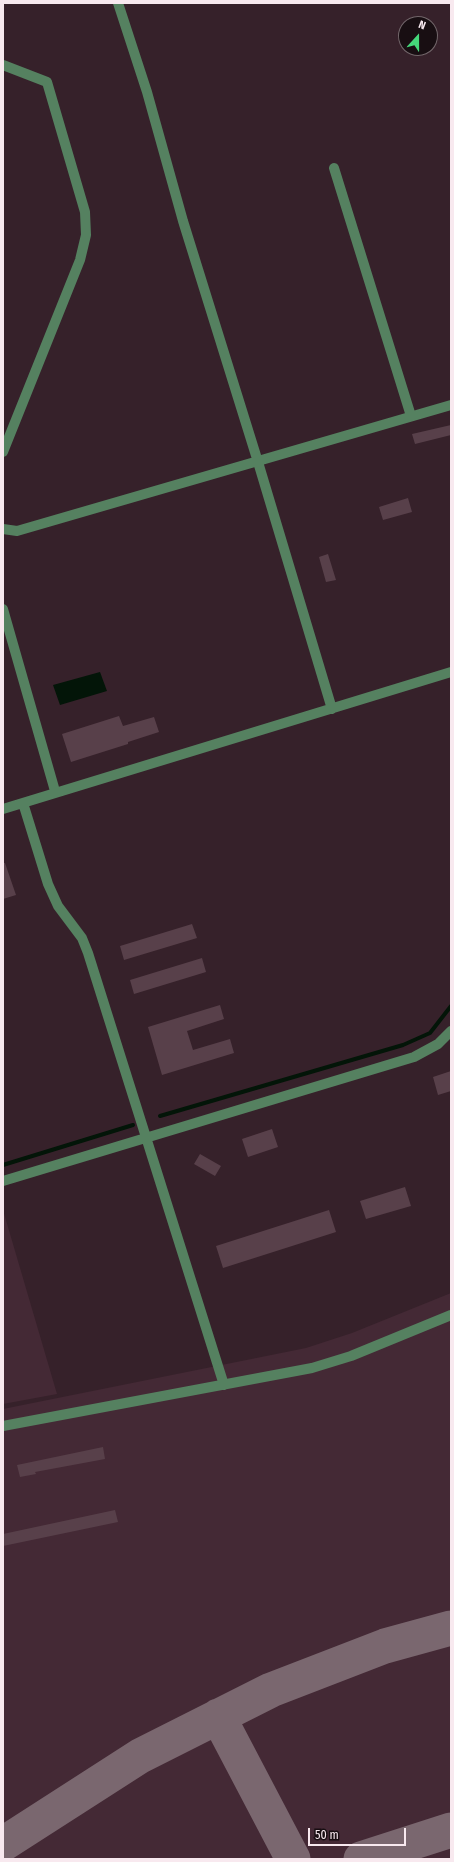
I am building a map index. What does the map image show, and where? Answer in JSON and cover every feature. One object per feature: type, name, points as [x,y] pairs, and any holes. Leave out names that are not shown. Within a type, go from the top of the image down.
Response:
[{"type":"lane","points":[[118,3],[147,92],[183,221],[258,462],[332,709]]},
{"type":"lane","points":[[3,65],[47,82],[85,212],[86,235],[80,260],[3,452]]},
{"type":"lane","points":[[334,168],[411,416]]},
{"type":"lane","points":[[3,529],[17,530],[258,462],[451,405]]},
{"type":"lane","points":[[3,609],[55,791]]},
{"type":"lane","points":[[3,809],[55,791],[451,672]]},
{"type":"lane","points":[[23,803],[48,884],[58,906],[82,938],[88,953],[224,1385]]},
{"type":"lane","points":[[3,1181],[414,1057],[438,1044],[451,1031]]},
{"type":"lane","points":[[3,1426],[312,1368],[351,1356],[451,1315]]},
{"type":"shaded area","points":[[100,672],[107,691],[60,705],[53,685]]},
{"type":"shaded area","points":[[3,1210],[57,1394],[3,1404]]},
{"type":"shaded area","points":[[451,1293],[451,1859],[3,1859],[3,1409],[306,1348],[352,1333]]},
{"type":"building","points":[[451,425],[451,435],[415,444],[412,434]]},
{"type":"building","points":[[408,498],[412,512],[383,520],[379,507]]},
{"type":"building","points":[[328,554],[336,580],[326,582],[319,557]]},
{"type":"building","points":[[119,716],[123,726],[154,717],[159,732],[128,742],[128,744],[71,762],[62,734]]},
{"type":"building","points":[[3,863],[5,863],[16,895],[3,899]]},
{"type":"building","points":[[192,924],[197,938],[124,960],[120,946]]},
{"type":"building","points":[[202,958],[206,972],[134,994],[130,980]]},
{"type":"building","points":[[220,1005],[224,1019],[187,1031],[193,1050],[230,1039],[234,1053],[162,1075],[148,1027]]},
{"type":"building","points":[[451,1071],[451,1091],[438,1095],[433,1077]]},
{"type":"building","points":[[272,1129],[278,1147],[248,1157],[242,1139]]},
{"type":"building","points":[[200,1154],[221,1166],[215,1176],[194,1164]]},
{"type":"building","points":[[405,1187],[411,1206],[366,1219],[360,1201]]},
{"type":"building","points":[[329,1210],[336,1232],[223,1268],[216,1246]]},
{"type":"building","points":[[103,1447],[105,1459],[35,1472],[36,1474],[20,1477],[17,1465]]},
{"type":"building","points":[[115,1510],[118,1522],[3,1546],[3,1534]]},
{"type":"waterway","points":[[160,1116],[403,1045],[430,1033],[451,1006]]},
{"type":"waterway","points":[[3,1165],[133,1125]]},
{"type":"taxiway","points":[[3,1844],[140,1756],[271,1690],[385,1646],[451,1628]]},
{"type":"taxiway","points":[[218,1716],[293,1859]]},
{"type":"taxiway","points":[[361,1859],[451,1830]]}]
